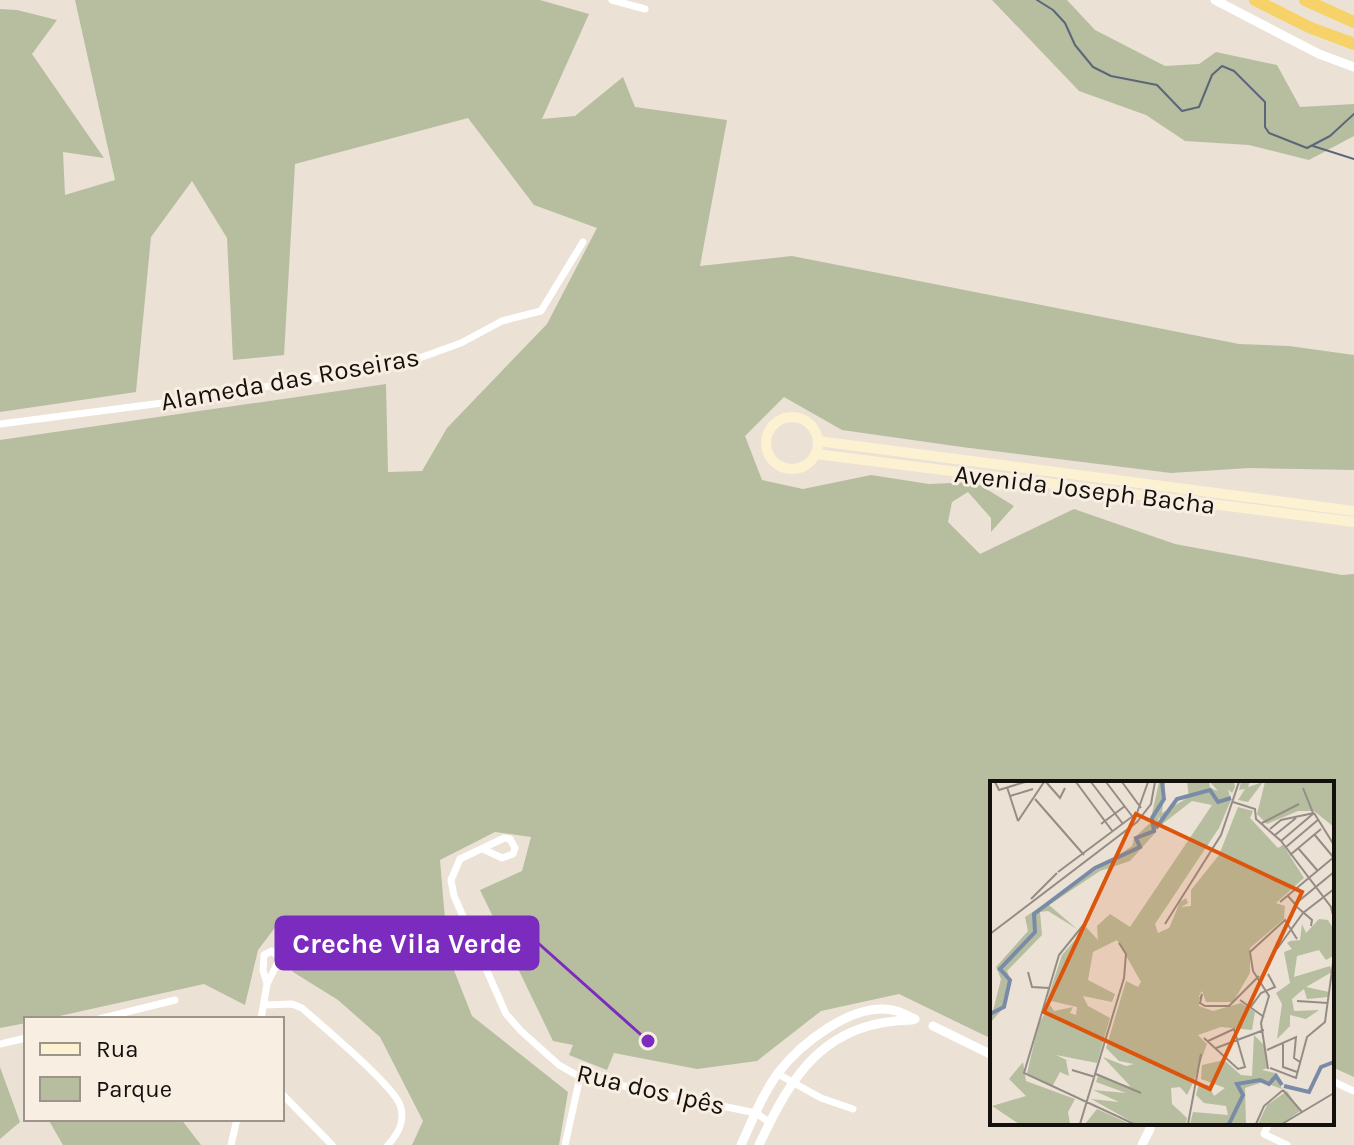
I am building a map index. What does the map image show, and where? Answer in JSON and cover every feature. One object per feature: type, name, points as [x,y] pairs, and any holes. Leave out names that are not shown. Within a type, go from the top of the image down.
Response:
[{"type":"highway","points":[[1255,0],[1311,28],[1354,44]]},
{"type":"highway","points":[[1305,0],[1354,22]]},
{"type":"highway","points":[[1322,0],[1354,16]]},
{"type":"main road","name":"Avenida Joseph Bacha","points":[[1354,511],[818,441],[816,433],[805,421],[788,417],[773,424],[766,439],[768,456],[789,470],[805,466],[816,454],[1354,522]]},
{"type":"main road","points":[[816,454],[818,441]]},
{"type":"street","points":[[612,0],[645,9]]},
{"type":"street","points":[[1215,0],[1319,54],[1354,67]]},
{"type":"street","name":"Alameda das Roseiras","points":[[0,424],[170,402],[400,365],[461,343],[502,321],[541,311],[583,242]]},
{"type":"street","name":"Rua dos Ipês","points":[[483,849],[465,855],[456,863],[451,880],[454,896],[506,1014],[521,1031],[559,1065],[580,1077],[756,1113],[769,1122]]},
{"type":"street","points":[[262,1017],[267,984]]},
{"type":"street","points":[[107,1017],[175,1000]]},
{"type":"street","points":[[265,1005],[292,1004],[302,1008],[395,1097],[403,1118],[399,1134],[388,1145]]},
{"type":"street","points":[[741,1145],[778,1074],[816,1035],[851,1017],[876,1009],[894,1010],[990,1054]]},
{"type":"street","points":[[759,1145],[792,1080],[813,1057],[837,1040],[871,1025],[915,1019]]},
{"type":"street","points":[[0,1044],[24,1038]]},
{"type":"street","points":[[778,1074],[821,1098],[853,1109]]},
{"type":"street","points":[[565,1145],[580,1077]]},
{"type":"street","points":[[1334,1082],[1354,1091]]},
{"type":"street","points":[[284,1096],[332,1145]]},
{"type":"street","points":[[231,1145],[237,1121]]},
{"type":"street","points":[[1268,1125],[1264,1134],[1287,1145]]},
{"type":"street","points":[[1142,1145],[1150,1126]]},
{"type":"green space","points":[[75,0],[540,0],[589,14],[542,119],[575,116],[623,77],[635,107],[727,120],[700,266],[792,256],[1239,344],[1289,346],[1354,355],[1354,470],[1249,468],[1171,473],[962,447],[842,430],[784,397],[745,436],[762,480],[803,489],[871,475],[929,484],[975,482],[1014,506],[991,532],[991,518],[968,492],[952,502],[948,522],[980,554],[1074,509],[1175,544],[1342,575],[1354,574],[1354,1077],[1334,1068],[1334,781],[990,781],[990,1038],[899,994],[821,1011],[757,1061],[697,1069],[614,1053],[607,1070],[569,1055],[573,1045],[553,1041],[480,890],[522,871],[531,837],[495,832],[440,860],[448,955],[472,1016],[568,1092],[559,1145],[412,1145],[423,1121],[380,1037],[338,1000],[293,972],[277,925],[258,950],[245,1005],[204,984],[55,1017],[24,1017],[24,1023],[0,1028],[0,440],[386,384],[388,472],[422,471],[447,428],[547,324],[597,228],[534,205],[468,118],[295,164],[284,355],[233,360],[227,238],[192,181],[151,237],[136,392],[0,412],[0,9],[57,20],[32,54],[104,158],[63,152],[65,195],[115,180]]},
{"type":"green space","points":[[992,0],[1067,0],[1095,30],[1165,66],[1199,64],[1216,52],[1277,65],[1300,107],[1354,104],[1354,136],[1309,160],[1249,145],[1185,141],[1146,115],[1079,91]]},
{"type":"green space","points":[[0,1067],[20,1122],[0,1139]]},
{"type":"green space","points":[[49,1121],[183,1121],[201,1145],[63,1145]]},
{"type":"waterway","points":[[1037,0],[1053,10],[1065,23],[1075,45],[1093,67],[1111,76],[1157,85],[1182,111],[1199,107],[1212,75],[1222,66],[1234,71],[1265,102],[1265,127],[1269,133],[1307,148],[1330,136],[1354,114]]},
{"type":"waterway","points":[[1313,146],[1354,159]]},
{"type":"place","name":"Creche Vila Verde","points":[[648,1041]]}]
